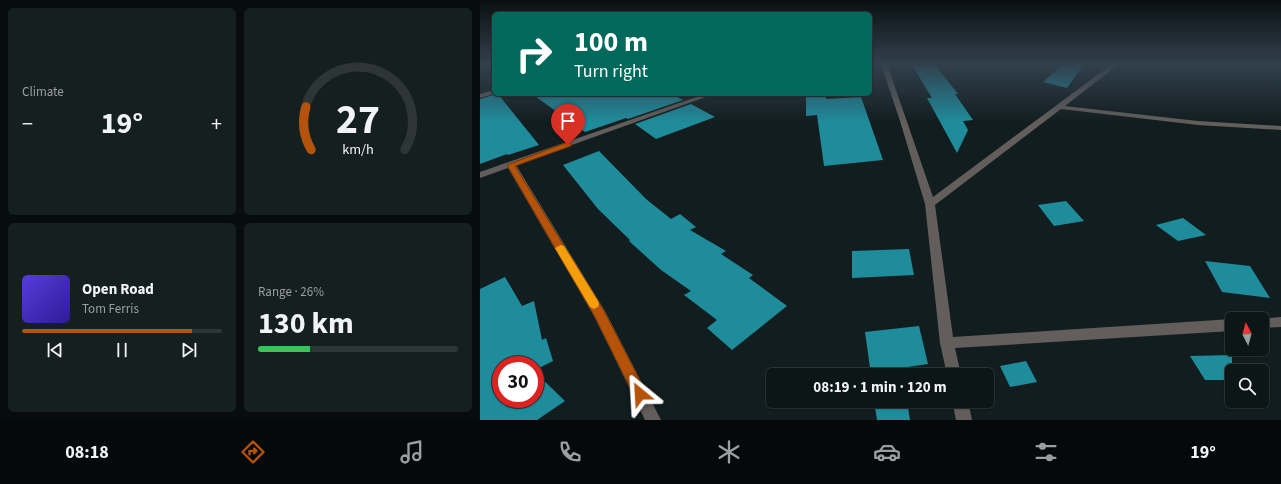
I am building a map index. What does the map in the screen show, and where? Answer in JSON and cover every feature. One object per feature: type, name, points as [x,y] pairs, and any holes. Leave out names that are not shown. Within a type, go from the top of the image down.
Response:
[{"type":"street","points":[[891,84],[930,204],[947,343],[952,368]]},
{"type":"street","points":[[930,204],[1091,84]]},
{"type":"street","points":[[480,96],[492,93]]},
{"type":"street","points":[[480,176],[705,96]]},
{"type":"street","points":[[1060,108],[1242,127],[1281,128]]},
{"type":"street","points":[[510,165],[600,315],[653,420]]},
{"type":"street","points":[[1269,323],[1281,322]]},
{"type":"street","points":[[947,343],[1225,325]]},
{"type":"street","points":[[961,408],[964,420]]},
{"type":"building","points":[[923,84],[950,84],[958,94],[955,94],[973,120],[963,121],[968,130],[957,153],[927,98],[932,98]]},
{"type":"building","points":[[1049,84],[1070,84],[1067,88]]},
{"type":"building","points":[[492,95],[500,96],[539,145],[508,155],[507,154],[480,164],[480,99]]},
{"type":"building","points":[[535,96],[676,96],[683,100],[628,119],[626,118],[585,132]]},
{"type":"building","points":[[826,96],[826,99],[861,97],[883,160],[824,166],[817,115],[806,116],[806,97]]},
{"type":"building","points":[[691,104],[715,117],[656,139],[635,124]]},
{"type":"building","points":[[599,151],[646,199],[671,219],[680,214],[696,227],[690,230],[726,251],[721,254],[753,275],[749,278],[787,306],[732,350],[707,328],[717,320],[684,295],[691,291],[661,270],[629,241],[630,240],[598,209],[563,165]]},
{"type":"building","points":[[1066,201],[1084,221],[1054,226],[1038,205]]},
{"type":"building","points":[[1183,218],[1206,235],[1178,241],[1156,225]]},
{"type":"building","points":[[909,249],[914,275],[852,278],[852,251]]},
{"type":"building","points":[[1205,261],[1250,266],[1270,298],[1222,292]]},
{"type":"building","points":[[505,277],[522,306],[534,301],[542,340],[546,338],[553,361],[544,366],[544,356],[492,356],[492,408],[544,408],[544,381],[565,401],[537,420],[480,420],[480,289]]},
{"type":"building","points":[[919,326],[928,364],[901,368],[870,368],[865,332]]},
{"type":"building","points":[[1190,356],[1232,356],[1232,364],[1225,364],[1225,380],[1205,380]]},
{"type":"building","points":[[1026,361],[1037,382],[1010,387],[1000,366]]},
{"type":"building","points":[[875,408],[908,408],[910,420],[877,420]]},
{"type":"slow traffic","points":[[561,248],[594,304]]},
{"type":"route","points":[[568,145],[510,165],[600,315],[640,394]]}]
